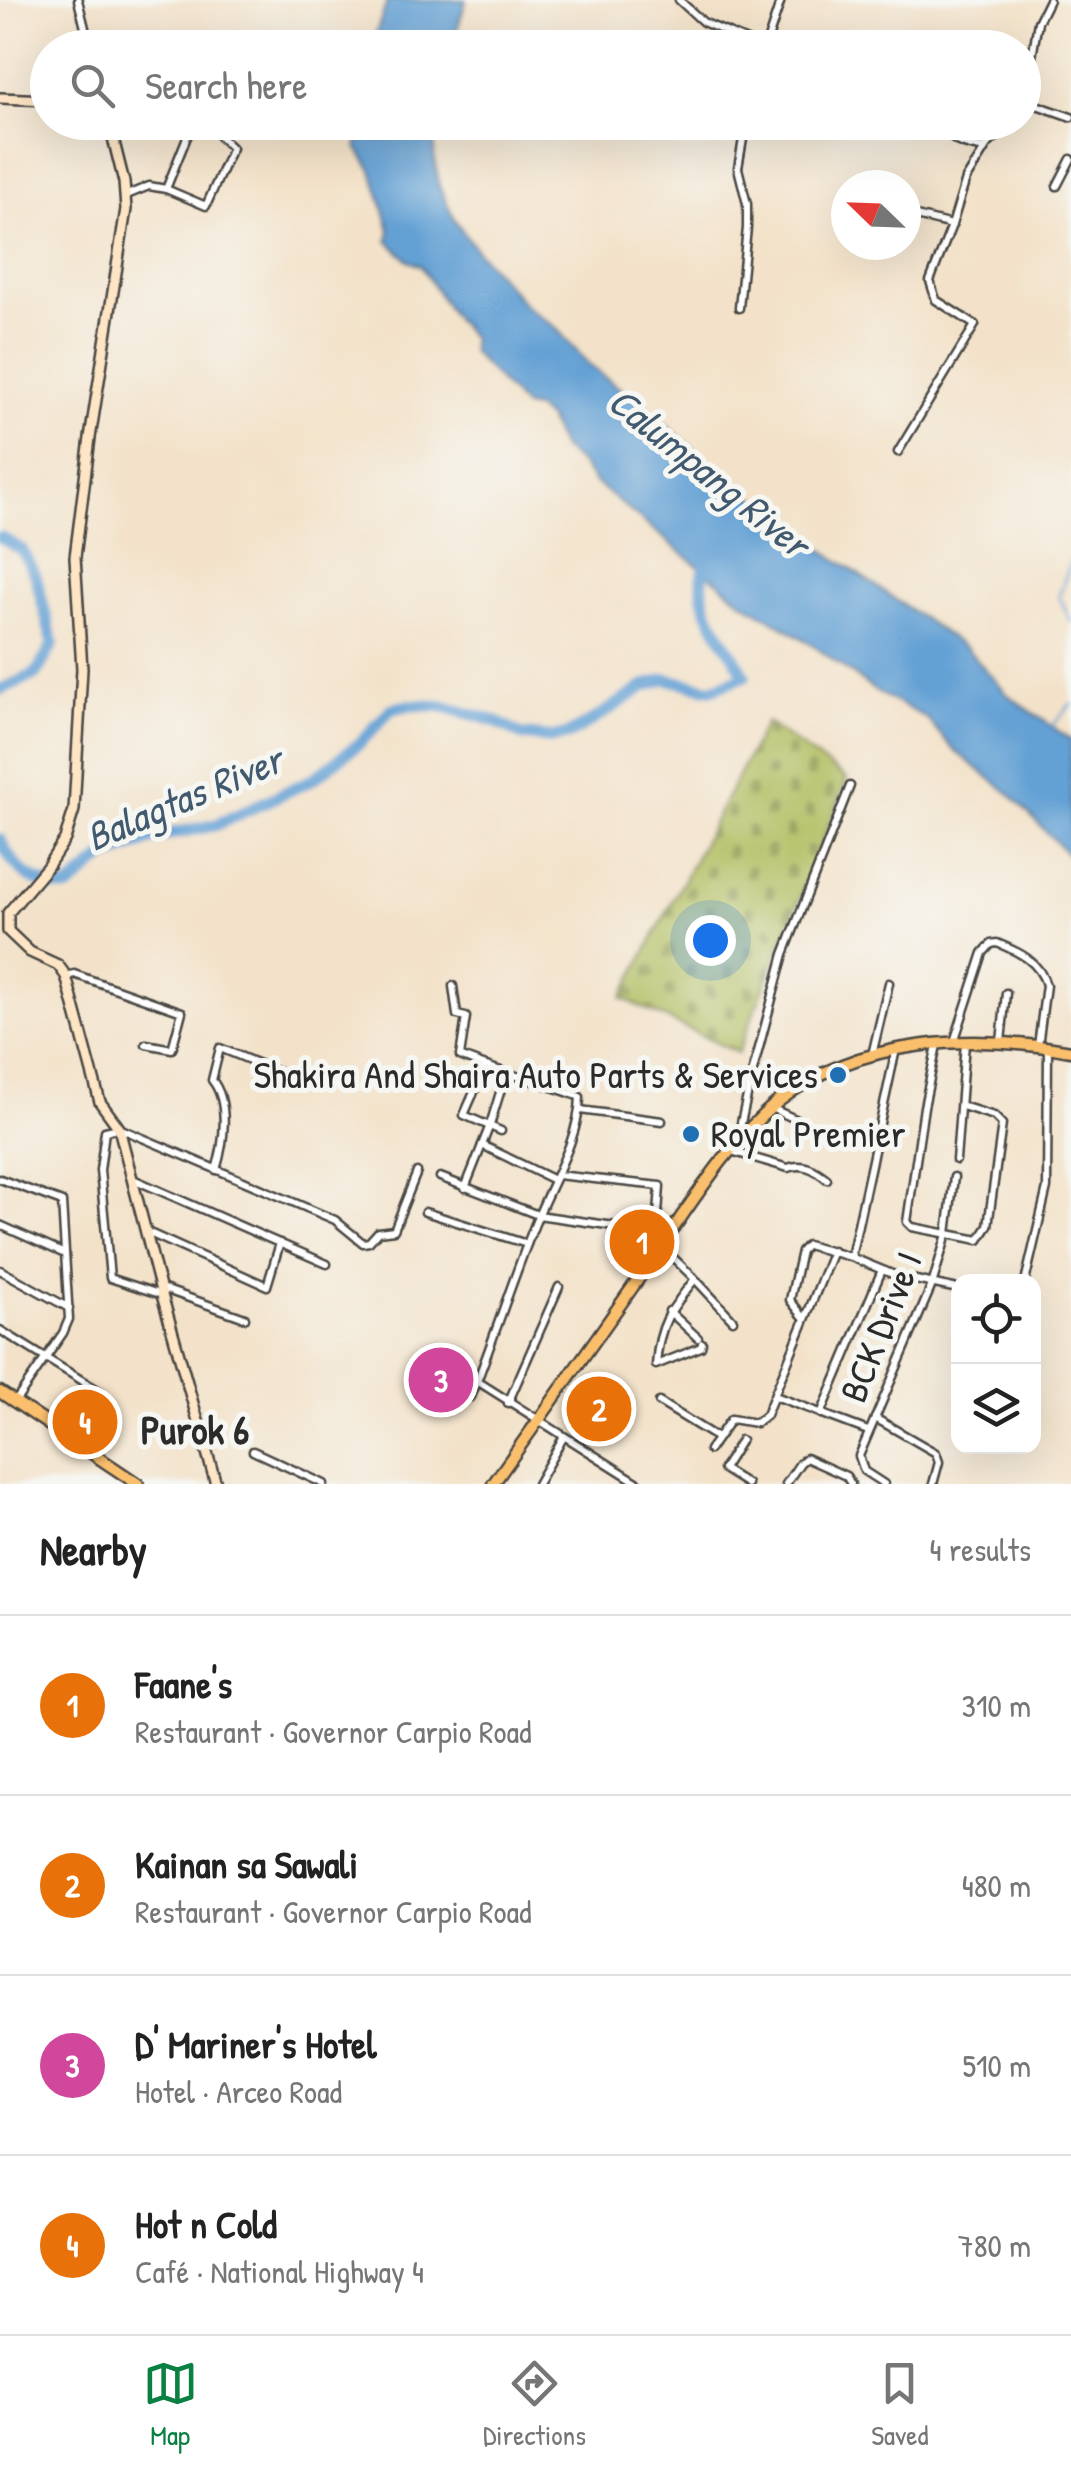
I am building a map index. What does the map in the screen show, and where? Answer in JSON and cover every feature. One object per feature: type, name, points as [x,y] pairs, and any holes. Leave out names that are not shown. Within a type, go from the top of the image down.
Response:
[{"type":"main road","points":[[493,1484],[730,1151],[772,1108],[812,1080],[896,1049],[959,1043],[1071,1051]]},
{"type":"main road","points":[[0,1392],[138,1484]]},
{"type":"street","points":[[78,0],[86,30]]},
{"type":"street","points":[[679,0],[703,22],[722,30]]},
{"type":"street","points":[[771,30],[782,0]]},
{"type":"street","points":[[1037,30],[1049,0]]},
{"type":"street","points":[[0,98],[30,99]]},
{"type":"street","points":[[1041,107],[1071,117]]},
{"type":"street","points":[[113,140],[127,195],[75,558],[82,669],[74,810],[65,839],[33,887],[8,913],[4,932],[30,952],[58,965],[66,976],[100,1102],[119,1128],[216,1484]]},
{"type":"street","points":[[166,189],[185,140]]},
{"type":"street","points":[[127,195],[149,186],[206,206],[210,204],[232,145],[226,140]]},
{"type":"street","points":[[738,308],[748,228],[738,155],[742,140]]},
{"type":"street","points":[[953,140],[986,146]]},
{"type":"street","points":[[898,452],[975,325],[941,304],[930,289],[932,271],[966,179],[993,140]]},
{"type":"street","points":[[1057,186],[1071,159]]},
{"type":"street","points":[[921,217],[952,225]]},
{"type":"street","points":[[741,1139],[740,1123],[750,1078],[784,954],[850,786]]},
{"type":"street","points":[[956,1160],[962,1106],[959,1043],[983,953],[998,943],[1030,960],[1046,984],[1043,1046],[1047,1188],[1026,1274]]},
{"type":"street","points":[[66,976],[74,974],[182,1012],[172,1049],[146,1044]]},
{"type":"street","points":[[872,1055],[889,983]]},
{"type":"street","points":[[452,986],[457,1015],[466,1017],[460,1056],[580,1097],[580,1110],[471,1397]]},
{"type":"street","points":[[1001,1044],[1006,992]]},
{"type":"street","points":[[937,1044],[906,1218],[912,1227],[979,1240],[988,1226],[1002,1124],[994,1116],[962,1106]]},
{"type":"street","points":[[216,1170],[225,1143],[219,1088],[212,1080],[220,1048],[300,1081]]},
{"type":"street","points":[[851,1256],[896,1049]]},
{"type":"street","points":[[485,1067],[464,1115],[501,1131]]},
{"type":"street","points":[[465,1188],[506,1073]]},
{"type":"street","points":[[772,1108],[804,1123]]},
{"type":"street","points":[[580,1110],[662,1121]]},
{"type":"street","points":[[245,1318],[110,1278],[100,1170],[105,1131],[119,1128],[335,1220],[363,1243],[370,1242],[378,1232],[392,1232],[417,1172]]},
{"type":"street","points":[[482,1146],[555,1177],[660,1186],[656,1241],[732,1320]]},
{"type":"street","points":[[730,1151],[788,1168],[795,1165],[815,1169],[827,1179]]},
{"type":"street","points":[[440,1177],[538,1214],[656,1232]]},
{"type":"street","name":"BCK Drive I","points":[[884,1484],[860,1467],[859,1456],[932,1285],[947,1234],[954,1177]]},
{"type":"street","points":[[0,1179],[62,1202],[66,1254],[69,1308],[63,1333],[15,1402]]},
{"type":"street","points":[[133,1180],[327,1264]]},
{"type":"street","points":[[426,1212],[528,1244]]},
{"type":"street","points":[[0,1225],[66,1254]]},
{"type":"street","points":[[145,1231],[267,1286],[280,1244]]},
{"type":"street","points":[[805,1319],[790,1300],[801,1251],[807,1245],[951,1288]]},
{"type":"street","points":[[709,1450],[731,1419],[762,1420],[832,1251]]},
{"type":"street","points":[[0,1270],[69,1308]]},
{"type":"street","points":[[820,1414],[882,1270]]},
{"type":"street","points":[[670,1310],[700,1340],[701,1347],[656,1365],[658,1335],[670,1310],[695,1279]]},
{"type":"street","points":[[508,1403],[560,1286]]},
{"type":"street","points":[[0,1330],[104,1394]]},
{"type":"street","points":[[478,1381],[640,1484]]},
{"type":"street","points":[[775,1396],[868,1431]]},
{"type":"street","points":[[660,1402],[716,1437]]},
{"type":"street","points":[[875,1418],[936,1453],[939,1462],[933,1484]]},
{"type":"street","points":[[537,1484],[563,1438]]},
{"type":"street","points":[[741,1440],[723,1469],[747,1484]]},
{"type":"street","points":[[253,1451],[324,1484]]},
{"type":"street","points":[[786,1484],[806,1458],[848,1480]]},
{"type":"green space","points":[[766,722],[847,779],[738,1053],[622,998]]},
{"type":"water","points":[[388,0],[466,0],[457,30],[377,30]]},
{"type":"water","name":"Calumpang River","points":[[357,140],[434,140],[439,186],[455,221],[527,307],[555,327],[590,366],[714,467],[819,547],[967,649],[1008,695],[1071,740],[1071,858],[1010,794],[954,750],[926,718],[875,691],[810,643],[743,602],[594,482],[580,463],[562,449],[548,419],[536,409],[524,407],[471,351],[472,338],[451,314],[421,266],[409,261],[388,241],[390,230],[372,170],[358,149]]},
{"type":"waterway","name":"Balagtas River","points":[[0,537],[22,550],[36,577],[53,644],[36,674],[0,690]]},
{"type":"waterway","name":"Balagtas River","points":[[0,839],[26,874],[44,884],[68,888],[103,858],[160,836],[216,825],[313,779],[361,742],[391,709],[441,706],[495,721],[521,735],[553,738],[569,734],[645,686],[666,679],[711,689],[745,676],[706,606],[703,576],[708,561]]},
{"type":"waterway","points":[[1071,561],[1059,596],[1071,622]]},
{"type":"waterway","points":[[1053,726],[1071,704]]},
{"type":"place","name":"Shakira And Shaira Auto Parts & Services","points":[[838,1075]]},
{"type":"place","name":"Royal Premier","points":[[691,1134]]},
{"type":"place","name":"Faane's","points":[[642,1242]]},
{"type":"place","name":"D' Mariner's Hotel","points":[[441,1380]]},
{"type":"place","name":"Kainan sa Sawali","points":[[599,1409]]},
{"type":"place","name":"Hot n Cold","points":[[85,1422]]},
{"type":"district","name":"Purok 6","points":[[195,1430]]}]
